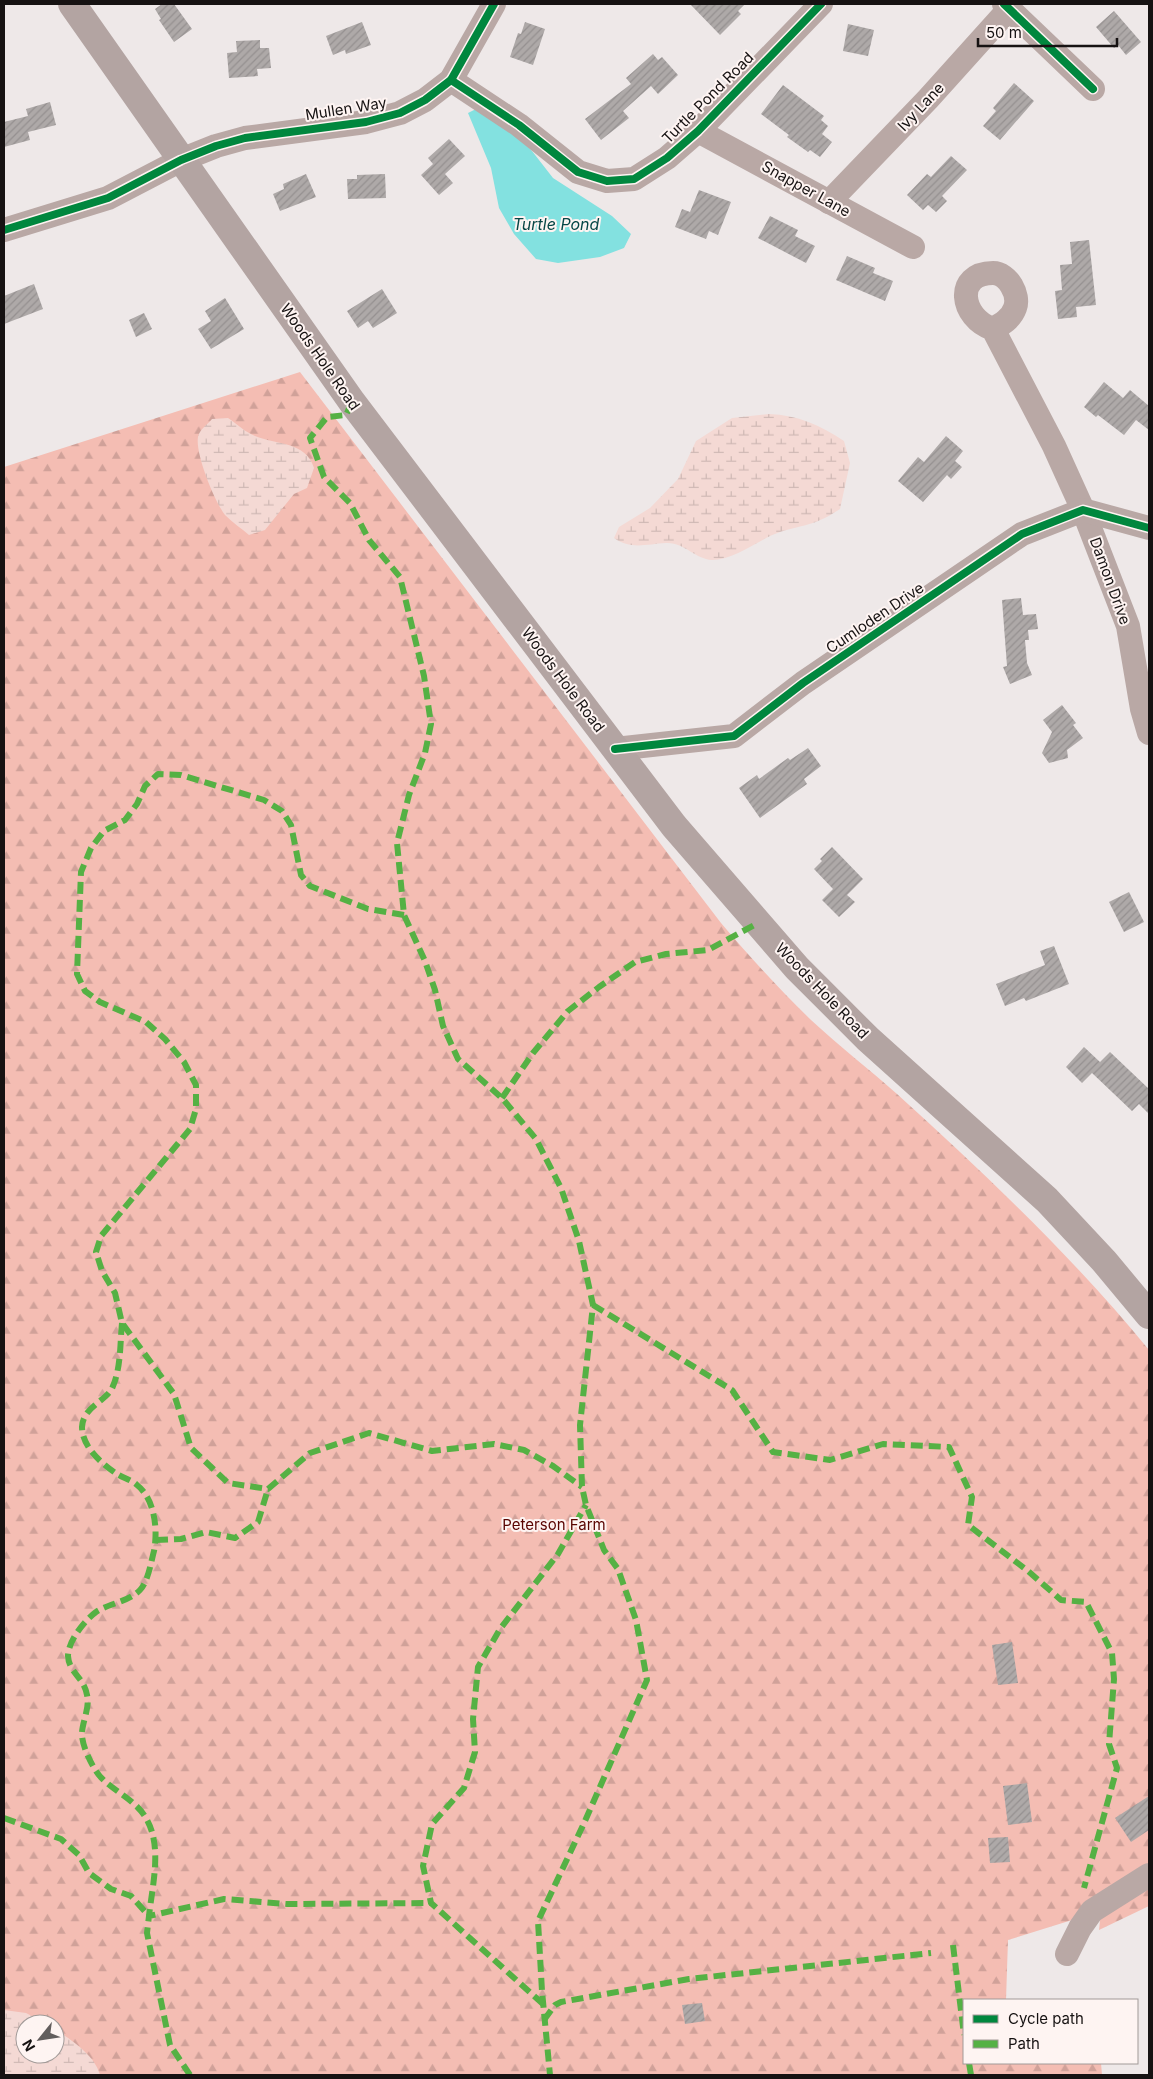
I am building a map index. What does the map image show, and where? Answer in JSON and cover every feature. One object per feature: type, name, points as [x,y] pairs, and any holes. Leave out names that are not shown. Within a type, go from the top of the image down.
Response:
[{"type":"highway","name":"Woods Hole Road","points":[[72,4],[352,402],[680,833],[798,968],[868,1039],[1047,1200],[1104,1261],[1149,1315]]},
{"type":"street","name":"Mullen Way","points":[[4,230],[108,198],[181,160],[216,146],[245,138],[366,122],[400,113],[425,100],[451,80],[494,4]]},
{"type":"street","name":"Turtle Pond Road","points":[[451,80],[519,125],[578,172],[607,182],[634,179],[667,158],[698,131],[821,4]]},
{"type":"street","points":[[1007,6],[1093,89]]},
{"type":"street","name":"Ivy Lane","points":[[829,202],[928,99],[1007,6]]},
{"type":"street","name":"Snapper Lane","points":[[698,131],[913,247]]},
{"type":"street","name":"Damon Drive","points":[[992,329],[1054,446],[1083,510],[1128,626],[1142,709],[1149,733]]},
{"type":"street","points":[[1083,510],[1149,528]]},
{"type":"street","name":"Cumloden Drive","points":[[615,749],[734,736],[803,683],[1022,534],[1083,510]]},
{"type":"street","points":[[1067,1954],[1080,1928],[1092,1911],[1149,1875]]},
{"type":"green space","name":"Peterson Farm","points":[[300,372],[732,936],[776,985],[811,1020],[897,1094],[1028,1218],[1090,1282],[1149,1350],[1149,1906],[1099,1930],[1101,1911],[1008,1940],[1006,1999],[963,1999],[963,2064],[1101,2064],[1102,2075],[4,2075],[4,467]]},
{"type":"green space","points":[[769,414],[790,416],[808,422],[844,441],[850,463],[840,509],[818,521],[780,532],[738,553],[721,559],[706,559],[672,543],[632,545],[620,542],[614,538],[619,527],[650,508],[678,479],[696,441],[732,418]]},
{"type":"green space","points":[[228,418],[255,436],[297,448],[310,459],[314,468],[307,488],[294,494],[265,530],[249,535],[228,518],[221,509],[207,478],[198,445],[199,434],[212,419]]},
{"type":"green space","points":[[4,2010],[28,2014],[15,2014],[15,2064],[65,2064],[65,2036],[88,2055],[100,2075],[4,2075]]},
{"type":"water","name":"Turtle Pond","points":[[476,109],[498,115],[532,151],[553,178],[612,216],[631,234],[624,248],[600,257],[558,263],[536,259],[514,234],[499,208],[491,168],[468,113]]},
{"type":"building","points":[[162,4],[174,4],[192,29],[174,42],[159,20],[161,19],[155,9]]},
{"type":"building","points":[[690,4],[745,4],[738,11],[741,14],[720,35]]},
{"type":"building","points":[[1114,11],[1141,42],[1126,55],[1118,45],[1114,48],[1096,27]]},
{"type":"building","points":[[362,22],[371,45],[346,54],[345,50],[333,55],[326,36]]},
{"type":"building","points":[[525,22],[545,29],[533,65],[510,57],[518,33],[521,34]]},
{"type":"building","points":[[848,24],[874,30],[868,56],[843,51]]},
{"type":"building","points":[[260,40],[260,48],[269,48],[271,68],[257,69],[258,76],[229,78],[227,53],[237,52],[236,41]]},
{"type":"building","points":[[653,54],[658,60],[662,57],[678,75],[658,94],[651,86],[623,111],[629,118],[601,140],[585,119],[631,84],[626,78]]},
{"type":"building","points":[[1014,83],[1034,101],[1000,140],[983,126],[996,111],[993,108]]},
{"type":"building","points":[[783,85],[824,116],[821,120],[828,126],[822,134],[832,142],[820,157],[810,150],[808,152],[787,137],[789,135],[761,114]]},
{"type":"building","points":[[50,102],[56,125],[28,132],[30,140],[4,147],[4,122],[28,116],[26,109]]},
{"type":"building","points":[[449,139],[465,156],[445,174],[453,183],[439,195],[421,175],[433,164],[428,158]]},
{"type":"building","points":[[951,156],[967,170],[942,196],[947,201],[936,212],[928,205],[923,210],[907,195],[927,174],[931,177]]},
{"type":"building","points":[[306,174],[316,197],[280,211],[273,194],[284,189],[283,184]]},
{"type":"building","points":[[385,174],[386,198],[348,199],[347,179],[357,179],[357,175]]},
{"type":"building","points":[[699,190],[731,202],[718,235],[709,231],[706,239],[675,227],[682,209],[690,212]]},
{"type":"building","points":[[770,216],[798,230],[795,236],[815,246],[806,263],[758,238]]},
{"type":"building","points":[[1089,240],[1096,305],[1076,307],[1077,317],[1058,319],[1055,291],[1062,290],[1060,265],[1072,264],[1070,242]]},
{"type":"building","points":[[847,256],[875,268],[873,273],[893,281],[885,301],[836,280]]},
{"type":"building","points":[[34,284],[43,309],[4,324],[4,296]]},
{"type":"building","points":[[382,289],[397,313],[373,328],[368,321],[358,328],[347,311]]},
{"type":"building","points":[[225,298],[244,329],[211,349],[198,329],[211,321],[205,311]]},
{"type":"building","points":[[144,313],[152,329],[136,337],[129,320]]},
{"type":"building","points":[[1104,382],[1123,398],[1130,390],[1149,406],[1149,430],[1136,420],[1124,435],[1084,407]]},
{"type":"building","points":[[946,436],[963,451],[955,461],[962,467],[951,479],[947,475],[923,502],[898,481],[918,457],[924,462]]},
{"type":"building","points":[[1021,598],[1023,615],[1036,614],[1038,629],[1028,630],[1029,640],[1025,640],[1027,663],[1032,675],[1010,684],[1003,667],[1007,666],[1002,600]]},
{"type":"building","points":[[1062,705],[1076,723],[1073,725],[1083,738],[1067,750],[1068,758],[1049,763],[1042,753],[1052,732],[1043,720]]},
{"type":"building","points":[[808,748],[821,766],[804,779],[807,784],[760,818],[739,788],[757,775],[759,779],[788,758],[790,760]]},
{"type":"building","points":[[832,847],[863,879],[847,895],[855,902],[839,917],[822,900],[833,889],[814,869],[822,861],[820,859]]},
{"type":"building","points":[[1129,892],[1144,922],[1124,932],[1109,902]]},
{"type":"building","points":[[1054,946],[1069,984],[1026,1001],[1024,998],[1005,1006],[996,984],[1045,965],[1040,951]]},
{"type":"building","points":[[1084,1047],[1100,1062],[1110,1052],[1149,1089],[1149,1114],[1139,1104],[1132,1111],[1092,1073],[1082,1083],[1066,1067]]},
{"type":"building","points":[[1012,1642],[1018,1683],[998,1685],[992,1645]]},
{"type":"building","points":[[1027,1783],[1032,1822],[1008,1825],[1003,1786]]},
{"type":"building","points":[[1149,1796],[1149,1830],[1131,1842],[1115,1818]]},
{"type":"building","points":[[1008,1837],[1010,1862],[990,1863],[988,1838]]},
{"type":"building","points":[[702,2003],[705,2021],[685,2024],[682,2005]]},
{"type":"marked path","points":[[352,402],[346,415],[327,417],[310,438],[324,477],[350,503],[369,540],[400,577],[424,676],[431,724],[425,753],[409,795],[397,843],[404,915],[425,961],[435,990],[443,1026],[458,1059],[502,1098],[536,1139],[561,1188],[579,1241],[593,1305],[580,1425],[582,1487],[586,1505],[604,1550],[618,1569],[636,1620],[647,1680],[585,1821],[538,1921],[550,2075]]},
{"type":"marked path","points":[[404,915],[368,909],[310,886],[301,875],[291,825],[282,811],[264,800],[181,775],[158,774],[145,786],[137,804],[125,820],[104,831],[91,848],[81,872],[77,974],[85,991],[100,1002],[146,1022],[165,1039],[184,1062],[196,1085],[196,1109],[190,1129],[101,1236],[96,1252],[102,1271],[115,1293],[122,1323],[174,1394],[191,1448],[228,1483],[268,1489],[310,1453],[369,1433],[432,1451],[494,1444],[524,1450],[553,1466],[582,1487]]},
{"type":"marked path","points":[[502,1098],[533,1053],[568,1011],[635,962],[666,954],[708,950],[758,923]]},
{"type":"marked path","points":[[593,1305],[732,1390],[773,1452],[830,1460],[883,1444],[949,1447],[972,1497],[968,1525],[1028,1571],[1061,1600],[1086,1602],[1112,1653],[1114,1679],[1109,1744],[1117,1768],[1084,1888]]},
{"type":"marked path","points":[[122,1323],[116,1379],[106,1396],[87,1414],[83,1420],[82,1427],[85,1441],[99,1460],[117,1474],[135,1483],[148,1498],[154,1515],[156,1534],[154,1551],[147,1577],[140,1590],[130,1597],[96,1612],[82,1625],[71,1644],[68,1656],[71,1667],[83,1684],[87,1695],[88,1704],[82,1736],[89,1758],[99,1776],[133,1803],[144,1814],[150,1827],[154,1841],[155,1871],[149,1916]]},
{"type":"marked path","points":[[156,1540],[181,1539],[206,1532],[235,1538],[258,1522],[268,1489]]},
{"type":"marked path","points":[[543,2004],[431,1903],[423,1866],[432,1824],[464,1788],[475,1752],[473,1719],[478,1667],[500,1629],[558,1554],[586,1505]]},
{"type":"marked path","points":[[4,1818],[61,1839],[79,1855],[89,1873],[111,1889],[131,1896],[149,1916]]},
{"type":"marked path","points":[[190,2075],[170,2045],[147,1933],[149,1916],[224,1899],[287,1904],[431,1903]]},
{"type":"marked path","points":[[953,1945],[963,2027]]},
{"type":"marked path","points":[[544,2020],[555,2005],[561,2002],[689,1979],[931,1953]]},
{"type":"marked path","points":[[969,2064],[971,2075]]},
{"type":"cycle path","points":[[4,230],[108,198],[181,160],[216,146],[245,138],[366,122],[400,113],[425,100],[451,80],[494,4]]},
{"type":"cycle path","points":[[451,80],[519,125],[578,172],[607,181],[634,179],[667,158],[698,131],[821,4]]},
{"type":"cycle path","points":[[1004,4],[1093,89]]},
{"type":"cycle path","points":[[615,749],[734,736],[803,683],[1022,534],[1083,510],[1149,528]]}]
